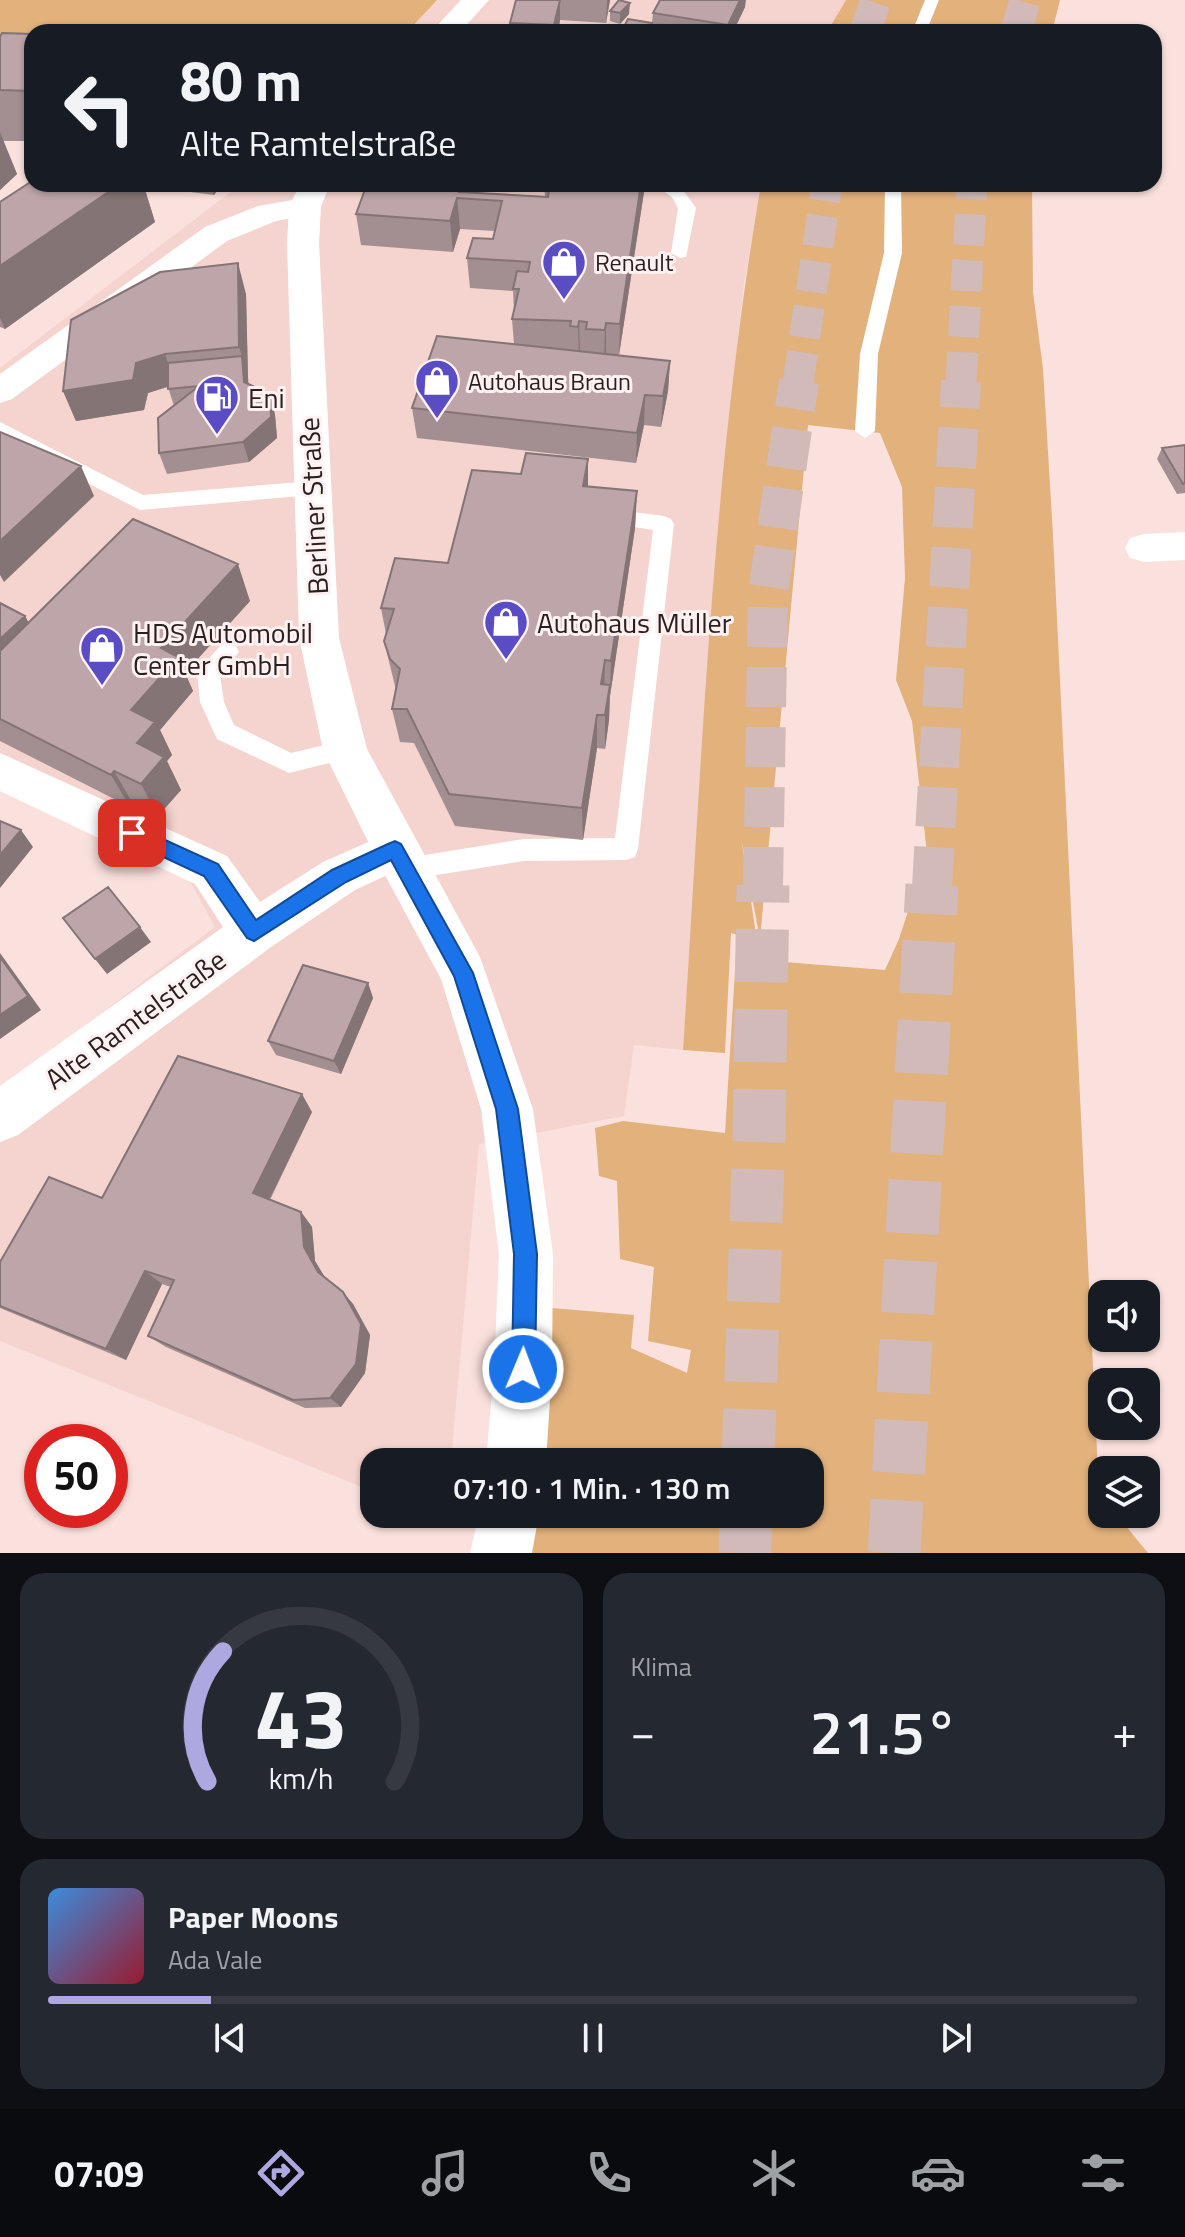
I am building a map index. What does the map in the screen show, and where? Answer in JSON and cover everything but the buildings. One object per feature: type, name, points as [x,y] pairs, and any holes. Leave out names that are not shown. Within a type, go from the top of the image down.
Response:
[{"type":"main road","points":[[453,24],[476,0]]},
{"type":"main road","points":[[0,391],[216,234],[310,196]]},
{"type":"main road","name":"Berliner Straße","points":[[310,196],[303,243],[319,638],[345,750],[463,973],[507,1109],[526,1254],[517,1448]]},
{"type":"main road","points":[[1144,548],[1185,546]]},
{"type":"main road","points":[[0,771],[211,870],[254,932]]},
{"type":"main road","name":"Alte Ramtelstraße","points":[[0,1117],[254,932],[339,876],[401,859]]},
{"type":"main road","points":[[501,1553],[506,1528]]},
{"type":"lane","points":[[922,24],[932,0]]},
{"type":"lane","points":[[675,192],[687,208],[680,253]]},
{"type":"lane","points":[[865,431],[869,354],[893,253],[893,192]]},
{"type":"lane","points":[[0,429],[140,503],[312,488]]},
{"type":"lane","points":[[401,859],[524,850],[626,849],[664,524],[617,518]]},
{"type":"lane","points":[[228,652],[208,672],[212,702],[225,732],[289,763],[345,750]]},
{"type":"shaded area","points":[[0,0],[437,0],[414,24],[24,24],[24,50],[0,48]]},
{"type":"shaded area","points":[[437,0],[846,0],[832,24],[414,24]]},
{"type":"shaded area","points":[[846,0],[1060,0],[1054,24],[832,24]]},
{"type":"shaded area","points":[[231,192],[760,192],[743,290],[719,517],[683,1050],[634,1045],[624,1116],[479,1144],[452,1448],[360,1448],[360,1486],[0,1341],[0,1090],[215,927],[189,879],[0,786],[0,368]]},
{"type":"shaded area","points":[[760,192],[1032,192],[1033,292],[1043,369],[1053,535],[1089,1280],[1088,1352],[1092,1352],[1093,1368],[1088,1368],[1088,1440],[1097,1440],[1097,1456],[1088,1456],[1088,1528],[1127,1528],[1148,1553],[527,1553],[530,1528],[824,1528],[824,1448],[537,1448],[552,1308],[634,1315],[631,1348],[687,1373],[691,1350],[648,1341],[654,1267],[620,1259],[617,1181],[599,1176],[595,1128],[623,1121],[725,1133],[737,938],[758,944],[759,934],[741,837],[757,940],[731,933],[725,1053],[683,1050],[720,507],[744,291]],"holes":[[[808,425],[880,433],[902,487],[905,578],[896,680],[912,721],[927,853],[899,939],[885,970],[758,960]]]},
{"type":"tunnel","points":[[868,24],[876,0]]},
{"type":"tunnel","points":[[1018,24],[1025,0]]},
{"type":"tunnel","points":[[798,383],[826,192]]},
{"type":"tunnel","points":[[961,383],[972,192]]},
{"type":"tunnel","points":[[763,887],[768,593],[799,381]]},
{"type":"tunnel","points":[[932,887],[961,381]]},
{"type":"tunnel","points":[[748,1448],[759,1136],[763,885]]},
{"type":"tunnel","points":[[894,1553],[932,885]]},
{"type":"tunnel","points":[[745,1553],[746,1528]]},
{"type":"place","name":"Renault","points":[[564,301]]},
{"type":"place","name":"Autohaus Braun","points":[[437,420]]},
{"type":"place","name":"Eni","points":[[217,436]]},
{"type":"place","name":"Autohaus Müller","points":[[506,661]]},
{"type":"place","name":"HDS Automobil Center GmbH","points":[[102,687]]},
{"type":"route","points":[[132,833],[211,870],[254,932],[339,876],[395,850],[463,973],[507,1109],[526,1254],[523,1369]]}]
